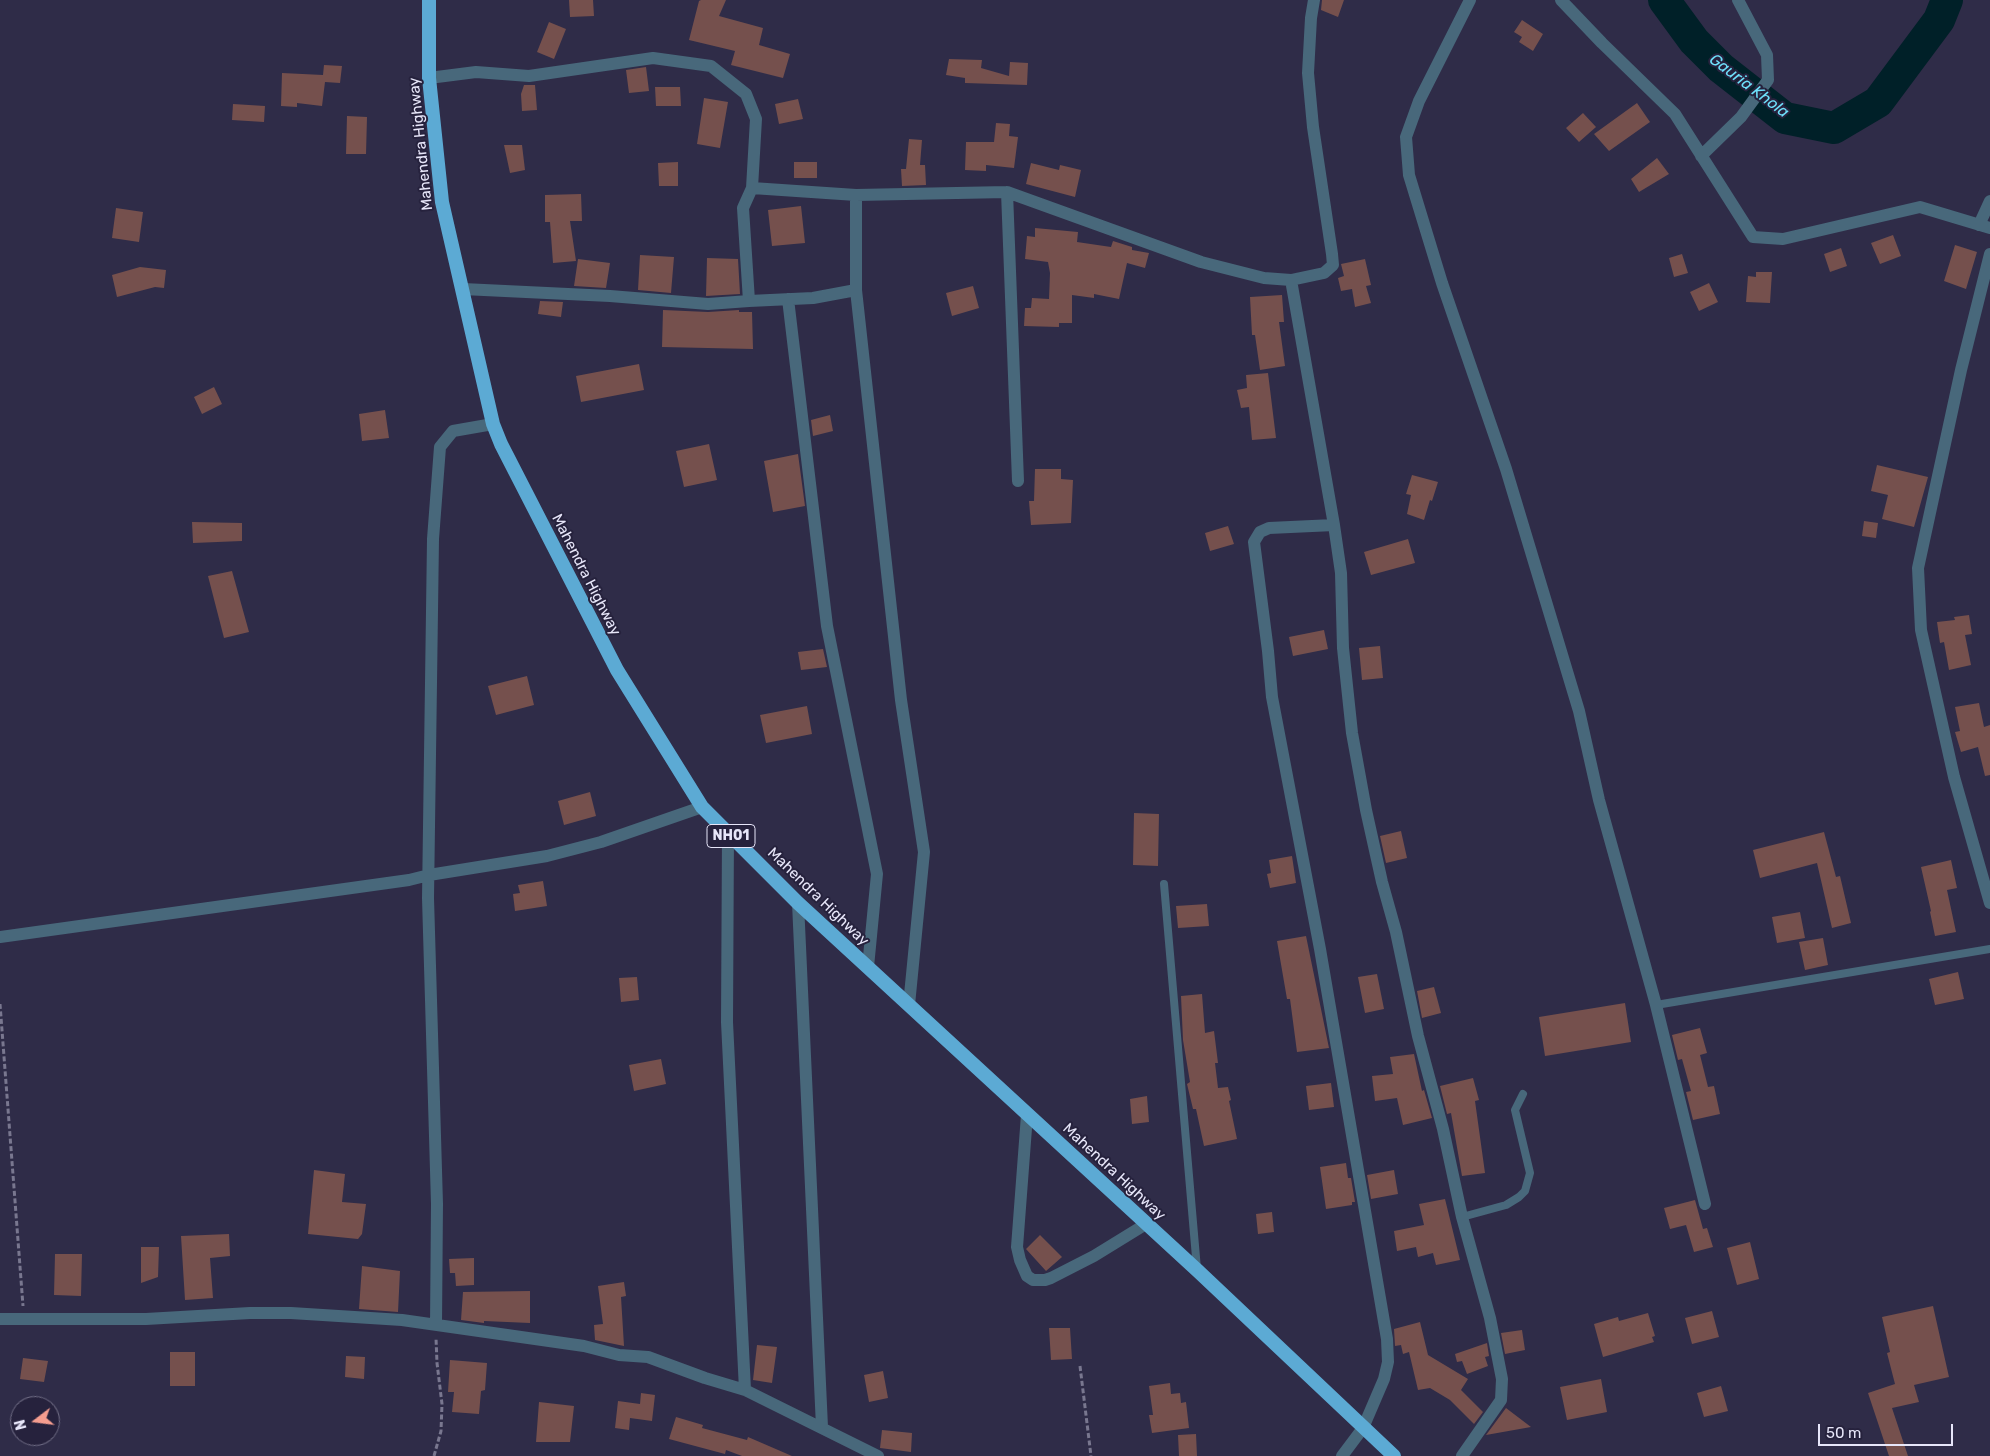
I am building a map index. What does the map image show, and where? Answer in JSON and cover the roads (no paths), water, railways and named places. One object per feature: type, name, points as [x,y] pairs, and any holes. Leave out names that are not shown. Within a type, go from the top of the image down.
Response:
[{"type":"highway","name":"Mahendra Highway","points":[[426,2],[429,78],[442,202],[493,424],[501,444],[617,670],[702,807],[798,903],[1198,1272],[1394,1456]]},
{"type":"street","points":[[752,188],[856,194],[1007,192],[1202,262],[1264,278],[1291,280],[1324,272],[1333,265],[1313,126],[1308,73],[1311,18],[1314,0]]},
{"type":"street","points":[[1470,0],[1419,101],[1406,137],[1409,175],[1442,283],[1506,468],[1579,711],[1599,800],[1656,1005],[1705,1204]]},
{"type":"street","points":[[1561,0],[1675,114],[1753,237],[1783,239],[1920,207],[1985,227],[1990,200]]},
{"type":"street","points":[[1701,156],[1741,118],[1768,80],[1767,55],[1738,0]]},
{"type":"street","points":[[429,78],[476,72],[529,76],[653,58],[711,66],[746,94],[756,119],[752,188],[744,208],[750,301]]},
{"type":"street","points":[[1007,192],[1018,481]]},
{"type":"street","points":[[856,194],[856,290],[901,700],[924,852],[909,1005]]},
{"type":"street","points":[[1990,254],[1961,370],[1918,568],[1921,630],[1954,776],[1990,903]]},
{"type":"street","points":[[1291,280],[1341,573],[1343,648],[1352,733],[1361,781],[1382,882],[1396,932],[1418,1036],[1443,1128],[1462,1217],[1490,1318],[1502,1379],[1501,1400],[1462,1456]]},
{"type":"street","points":[[463,288],[610,296],[708,304],[813,298],[856,290]]},
{"type":"street","points":[[788,299],[827,626],[877,874],[868,967]]},
{"type":"street","points":[[436,1325],[437,1204],[429,972],[430,676],[433,540],[440,447],[453,431],[493,424]]},
{"type":"street","points":[[1334,524],[1269,528],[1260,532],[1254,542],[1272,697],[1320,949],[1387,1339],[1388,1362],[1384,1379],[1363,1428],[1342,1456]]},
{"type":"street","points":[[0,937],[409,880],[547,856],[601,842],[702,807]]},
{"type":"street","points":[[728,832],[727,1022],[745,1390]]},
{"type":"street","points":[[798,903],[822,1428]]},
{"type":"street","points":[[1027,1114],[1017,1247],[1027,1276],[1033,1280],[1051,1278],[1094,1256],[1146,1224]]},
{"type":"street","points":[[0,1319],[146,1319],[291,1312],[402,1320],[584,1346],[619,1355],[648,1357],[705,1378],[745,1390],[878,1456]]},
{"type":"lane","points":[[1164,884],[1198,1272]]},
{"type":"lane","points":[[1656,1005],[1990,949]]},
{"type":"lane","points":[[1462,1217],[1506,1205],[1520,1197],[1525,1191],[1530,1173],[1515,1110],[1523,1094]]},
{"type":"waterway","name":"Gauria Khola","points":[[1664,0],[1694,41],[1721,68],[1785,118],[1834,128],[1878,102],[1939,20],[1947,0]]}]
